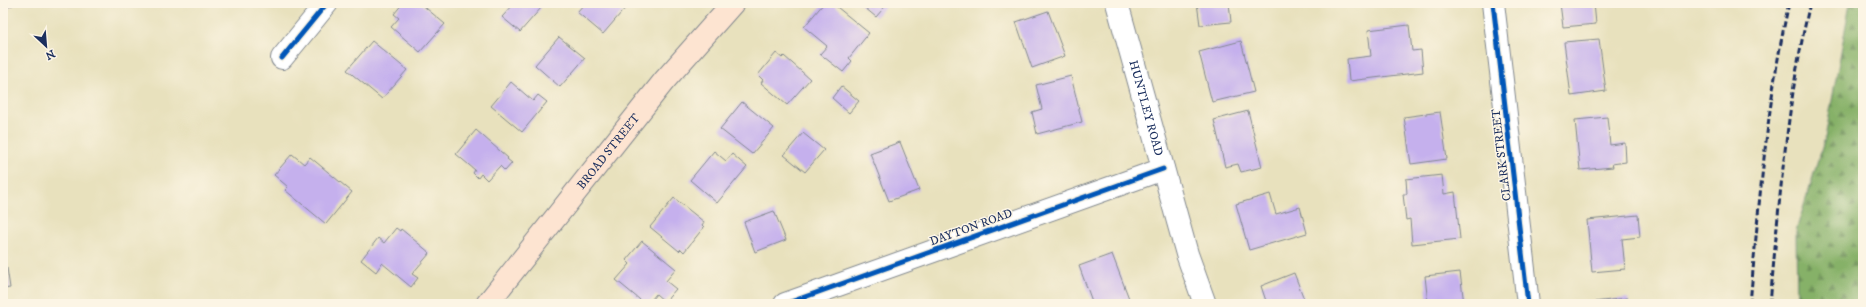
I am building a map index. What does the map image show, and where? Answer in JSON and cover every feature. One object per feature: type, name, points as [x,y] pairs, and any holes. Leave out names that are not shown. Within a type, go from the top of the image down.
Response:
[{"type":"main road","name":"BROAD STREET","points":[[488,304],[664,81],[733,3]]},
{"type":"street","points":[[282,58],[327,3]]},
{"type":"street","name":"HUNTLEY ROAD","points":[[1116,3],[1187,254],[1206,304]]},
{"type":"street","name":"CLARK STREET","points":[[1493,3],[1528,304]]},
{"type":"street","name":"DAYTON ROAD","points":[[785,304],[1163,169]]},
{"type":"green space","points":[[1850,3],[1863,3],[1863,304],[1797,304],[1796,231],[1825,138]]},
{"type":"building","points":[[3,3],[17,3],[3,9]]},
{"type":"building","points":[[403,3],[420,3],[445,24],[420,52],[391,27],[399,18],[394,14]]},
{"type":"building","points":[[515,3],[536,3],[541,8],[520,32],[502,17]]},
{"type":"building","points":[[585,3],[624,3],[627,6],[603,34],[577,12]]},
{"type":"building","points":[[824,3],[832,3],[869,33],[849,58],[852,61],[843,72],[820,54],[827,46],[804,27]]},
{"type":"building","points":[[859,3],[888,3],[876,17]]},
{"type":"building","points":[[1197,3],[1229,3],[1231,22],[1200,25]]},
{"type":"building","points":[[1560,3],[1594,3],[1596,24],[1563,27]]},
{"type":"building","points":[[1048,11],[1065,56],[1032,68],[1016,22]]},
{"type":"building","points":[[1409,25],[1412,51],[1421,50],[1423,72],[1349,81],[1347,59],[1371,56],[1368,30]]},
{"type":"building","points":[[559,37],[585,58],[560,87],[535,65]]},
{"type":"building","points":[[1599,39],[1606,91],[1571,96],[1564,42]]},
{"type":"building","points":[[372,41],[407,70],[382,99],[347,70]]},
{"type":"building","points":[[1241,41],[1254,92],[1212,102],[1199,52]]},
{"type":"building","points":[[776,53],[782,58],[784,56],[810,79],[787,105],[761,83],[763,80],[758,75]]},
{"type":"building","points":[[1071,76],[1082,122],[1037,134],[1032,112],[1042,109],[1036,85]]},
{"type":"building","points":[[511,82],[533,101],[538,95],[547,102],[522,132],[491,106]]},
{"type":"building","points":[[841,86],[859,101],[849,113],[832,98]]},
{"type":"building","points":[[742,102],[774,128],[752,154],[720,129]]},
{"type":"building","points":[[1248,111],[1262,167],[1241,172],[1238,164],[1225,167],[1214,120]]},
{"type":"building","points":[[1440,112],[1447,159],[1411,164],[1404,117]]},
{"type":"building","points":[[1607,117],[1610,145],[1625,143],[1626,162],[1612,164],[1613,167],[1580,170],[1575,120]]},
{"type":"building","points":[[476,130],[512,163],[505,171],[500,166],[487,180],[481,174],[478,178],[473,173],[475,170],[456,154]]},
{"type":"building","points":[[803,133],[824,150],[805,172],[784,155]]},
{"type":"building","points":[[900,142],[919,190],[889,201],[870,153]]},
{"type":"building","points":[[714,151],[726,161],[732,154],[747,167],[717,203],[690,180]]},
{"type":"building","points":[[292,154],[304,164],[310,157],[352,192],[326,224],[285,190],[288,187],[274,175]]},
{"type":"building","points":[[1442,175],[1444,194],[1455,192],[1460,239],[1412,244],[1410,219],[1406,220],[1403,194],[1407,194],[1406,179]]},
{"type":"building","points":[[1270,194],[1276,214],[1300,207],[1307,233],[1249,250],[1236,204]]},
{"type":"building","points":[[674,198],[704,222],[702,225],[704,227],[684,252],[681,249],[679,251],[650,227]]},
{"type":"building","points":[[774,211],[786,240],[755,252],[744,222]]},
{"type":"building","points":[[1638,215],[1640,237],[1622,239],[1625,269],[1592,272],[1587,220]]},
{"type":"building","points":[[396,228],[400,231],[401,229],[430,253],[412,274],[418,278],[411,287],[382,263],[376,272],[361,260],[378,238],[384,243]]},
{"type":"building","points":[[642,241],[676,269],[666,281],[676,289],[665,302],[656,294],[648,304],[645,304],[616,280],[630,264],[626,260]]},
{"type":"building","points":[[1112,254],[1130,301],[1120,304],[1093,304],[1079,266]]},
{"type":"building","points":[[3,268],[7,268],[10,288],[3,289]]},
{"type":"building","points":[[1460,272],[1464,304],[1428,304],[1425,276]]},
{"type":"building","points":[[1294,273],[1306,304],[1267,304],[1261,286]]},
{"type":"building","points":[[1628,298],[1629,304],[1594,304],[1594,302]]},
{"type":"railway","points":[[1750,304],[1760,190],[1769,115],[1781,40],[1789,3]]},
{"type":"railway","points":[[1770,304],[1790,115],[1795,78],[1810,3]]},
{"type":"cycle path","points":[[282,58],[327,3]]},
{"type":"cycle path","points":[[1493,3],[1528,304]]},
{"type":"cycle path","points":[[785,304],[1163,169]]}]
